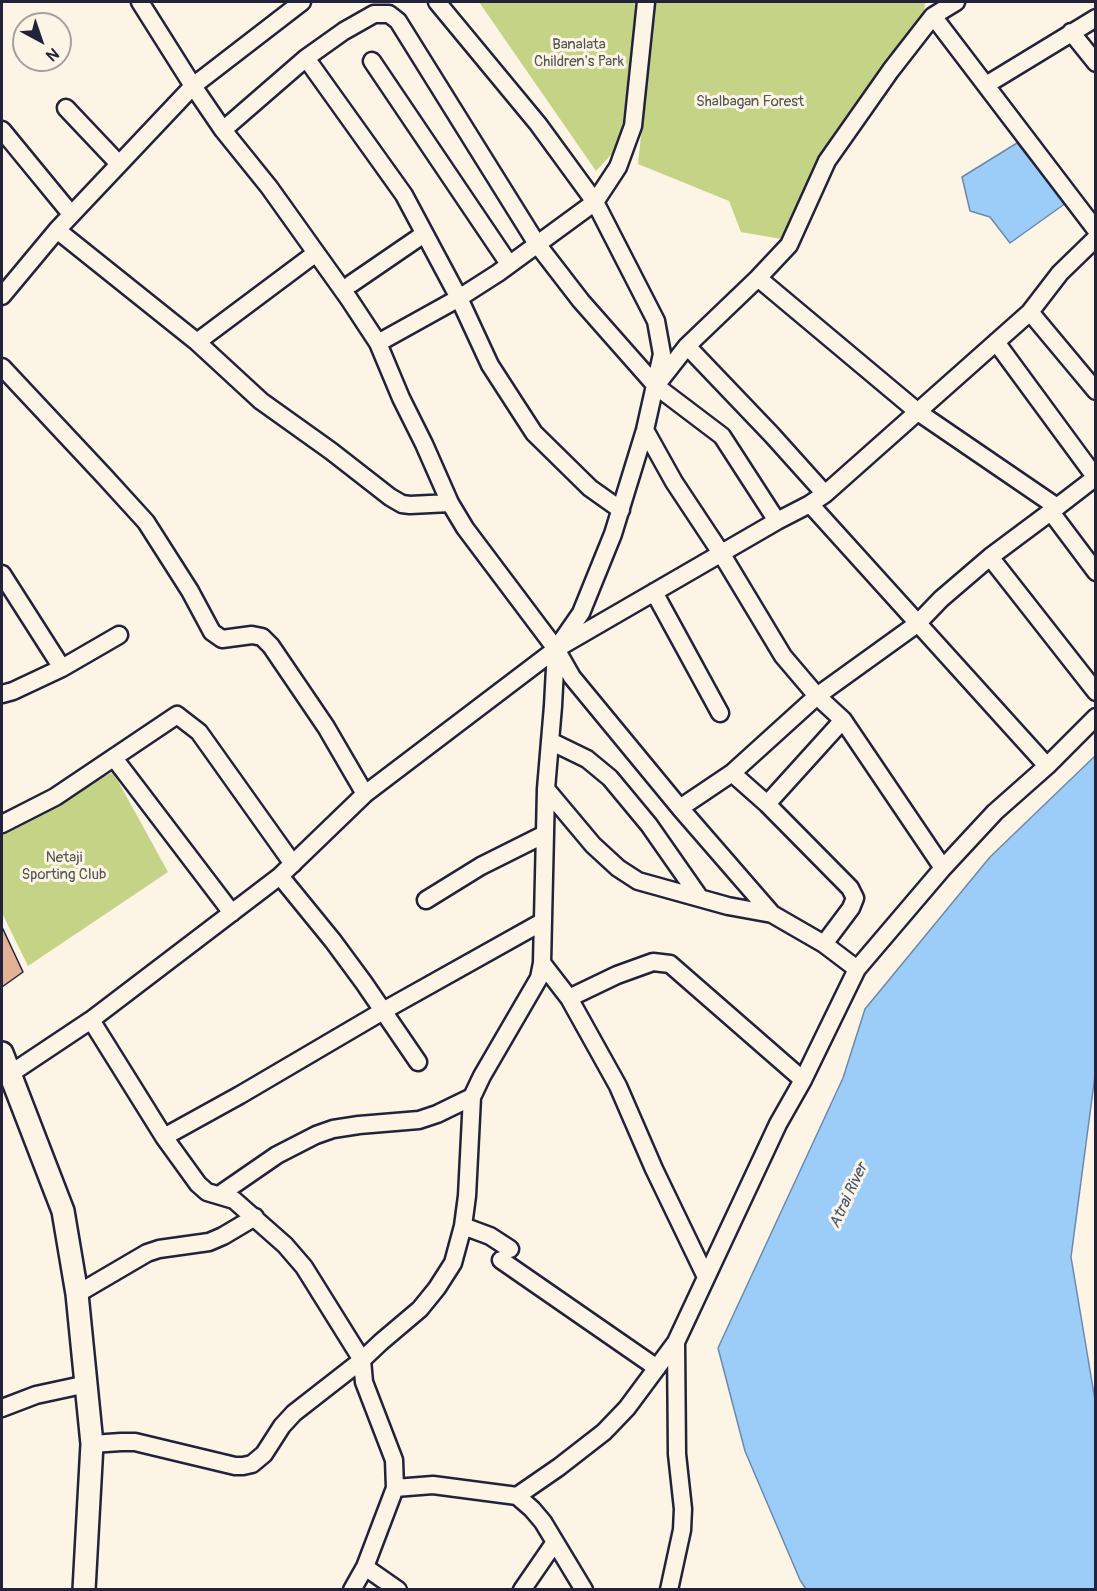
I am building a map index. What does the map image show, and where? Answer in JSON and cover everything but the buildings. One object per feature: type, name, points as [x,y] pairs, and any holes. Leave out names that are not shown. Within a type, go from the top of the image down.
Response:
[{"type":"street","points":[[140,2],[223,130],[269,187],[378,343],[450,503],[465,528],[556,649],[572,677],[680,808],[772,914],[824,944],[857,969]]},
{"type":"street","points":[[2,296],[71,214],[193,86],[302,2]]},
{"type":"street","points":[[92,1444],[135,1442],[235,1466],[252,1464],[264,1454],[282,1426],[294,1413],[362,1360],[420,1309],[453,1263],[463,1226],[467,1196],[472,1097],[539,978],[542,963],[546,789],[556,649],[580,613],[613,534],[645,430],[662,354],[656,321],[595,202],[538,124],[437,2]]},
{"type":"street","points":[[378,343],[459,298],[595,202],[618,167],[633,126],[646,2]]},
{"type":"street","points":[[656,386],[687,345],[758,278],[789,245],[827,161],[891,70],[933,16],[956,2]]},
{"type":"street","points":[[223,130],[306,58],[344,31],[374,14],[389,14],[398,21],[537,244],[581,301],[656,386],[722,436],[777,521]]},
{"type":"street","points":[[933,16],[1095,230]]},
{"type":"street","points":[[986,85],[1095,18]]},
{"type":"street","points":[[1071,33],[1095,63]]},
{"type":"street","points":[[306,58],[404,195],[459,298],[490,365],[534,433],[590,488],[621,510]]},
{"type":"street","points":[[372,61],[509,264]]},
{"type":"street","points":[[66,108],[119,164]]},
{"type":"street","points":[[2,130],[71,214]]},
{"type":"street","points":[[57,230],[197,342],[261,401],[390,496],[402,504],[410,505],[450,503]]},
{"type":"street","points":[[351,284],[424,234]]},
{"type":"street","points":[[10,1074],[91,1020],[280,876],[365,794],[556,649],[825,494],[1030,312],[1060,273],[1095,238]]},
{"type":"street","points":[[197,342],[316,253]]},
{"type":"street","points":[[758,278],[918,412],[1054,510],[1095,572]]},
{"type":"street","points":[[1030,312],[1095,391]]},
{"type":"street","points":[[680,808],[732,772],[817,696],[917,624],[941,599],[990,557],[1095,477],[996,342]]},
{"type":"street","points":[[687,345],[825,494]]},
{"type":"street","points":[[2,367],[146,522],[190,591],[212,632],[222,639],[252,635],[262,637],[271,646],[326,727],[365,794]]},
{"type":"street","points":[[645,430],[674,482],[721,553],[783,656],[817,696],[843,720],[943,868]]},
{"type":"street","points":[[810,504],[1047,766]]},
{"type":"street","points":[[990,557],[1095,692]]},
{"type":"street","points":[[2,574],[62,668]]},
{"type":"street","points":[[654,592],[720,713]]},
{"type":"street","points":[[2,694],[62,668],[119,635]]},
{"type":"street","points":[[2,824],[55,797],[177,715],[198,732],[293,864]]},
{"type":"street","points":[[517,1496],[604,1432],[627,1408],[676,1342],[778,1124],[803,1080],[857,969],[943,868],[995,812],[1047,766],[1095,717]]},
{"type":"street","points":[[767,804],[843,720]]},
{"type":"street","points":[[550,741],[586,759],[610,778],[649,825],[700,898]]},
{"type":"street","points":[[114,758],[232,913]]},
{"type":"street","points":[[732,772],[850,888],[855,898],[851,908],[824,944]]},
{"type":"street","points":[[546,789],[593,845],[618,868],[638,881],[728,906],[772,914]]},
{"type":"street","points":[[426,900],[481,866],[545,834]]},
{"type":"street","points":[[280,876],[333,941],[418,1062]]},
{"type":"street","points":[[164,1137],[542,922]]},
{"type":"street","points":[[569,998],[617,975],[653,962],[670,964],[803,1080]]},
{"type":"street","points":[[542,963],[569,998],[618,1086],[654,1169],[706,1277]]},
{"type":"street","points":[[91,1020],[164,1137],[198,1184],[207,1192],[234,1200],[285,1245],[304,1267],[362,1360],[364,1382],[394,1460],[396,1488],[365,1567],[352,1590]]},
{"type":"street","points":[[2,1053],[63,1211],[77,1294],[92,1444],[84,1590]]},
{"type":"street","points":[[219,1195],[278,1155],[333,1129],[418,1120],[472,1097]]},
{"type":"street","points":[[77,1294],[147,1253],[159,1249],[209,1242],[255,1217]]},
{"type":"street","points":[[463,1226],[490,1236],[505,1254],[657,1368]]},
{"type":"street","points":[[669,1590],[682,1530],[677,1454],[676,1342]]},
{"type":"street","points":[[2,1408],[36,1395],[87,1384]]},
{"type":"street","points":[[396,1488],[433,1485],[517,1496],[543,1522],[584,1590]]},
{"type":"street","points":[[522,1590],[555,1542]]},
{"type":"street","points":[[365,1567],[398,1590]]},
{"type":"green space","name":"Banalata Children's Park","points":[[479,2],[637,2],[620,145],[596,171]]},
{"type":"green space","name":"Shalbagan Forest","points":[[655,2],[925,2],[924,12],[781,239],[741,232],[729,201],[638,164]]},
{"type":"green space","name":"Netaji Sporting Club","points":[[113,772],[168,872],[28,966],[2,913],[2,829]]},
{"type":"water","points":[[1017,143],[1066,203],[1010,243],[990,217],[970,211],[962,177]]},
{"type":"water","name":"Atrai River","points":[[1095,756],[1096,1068],[1071,1257],[1095,1400],[1095,1589],[806,1589],[800,1580],[745,1451],[718,1348],[843,1078],[865,1009],[990,857]]}]
